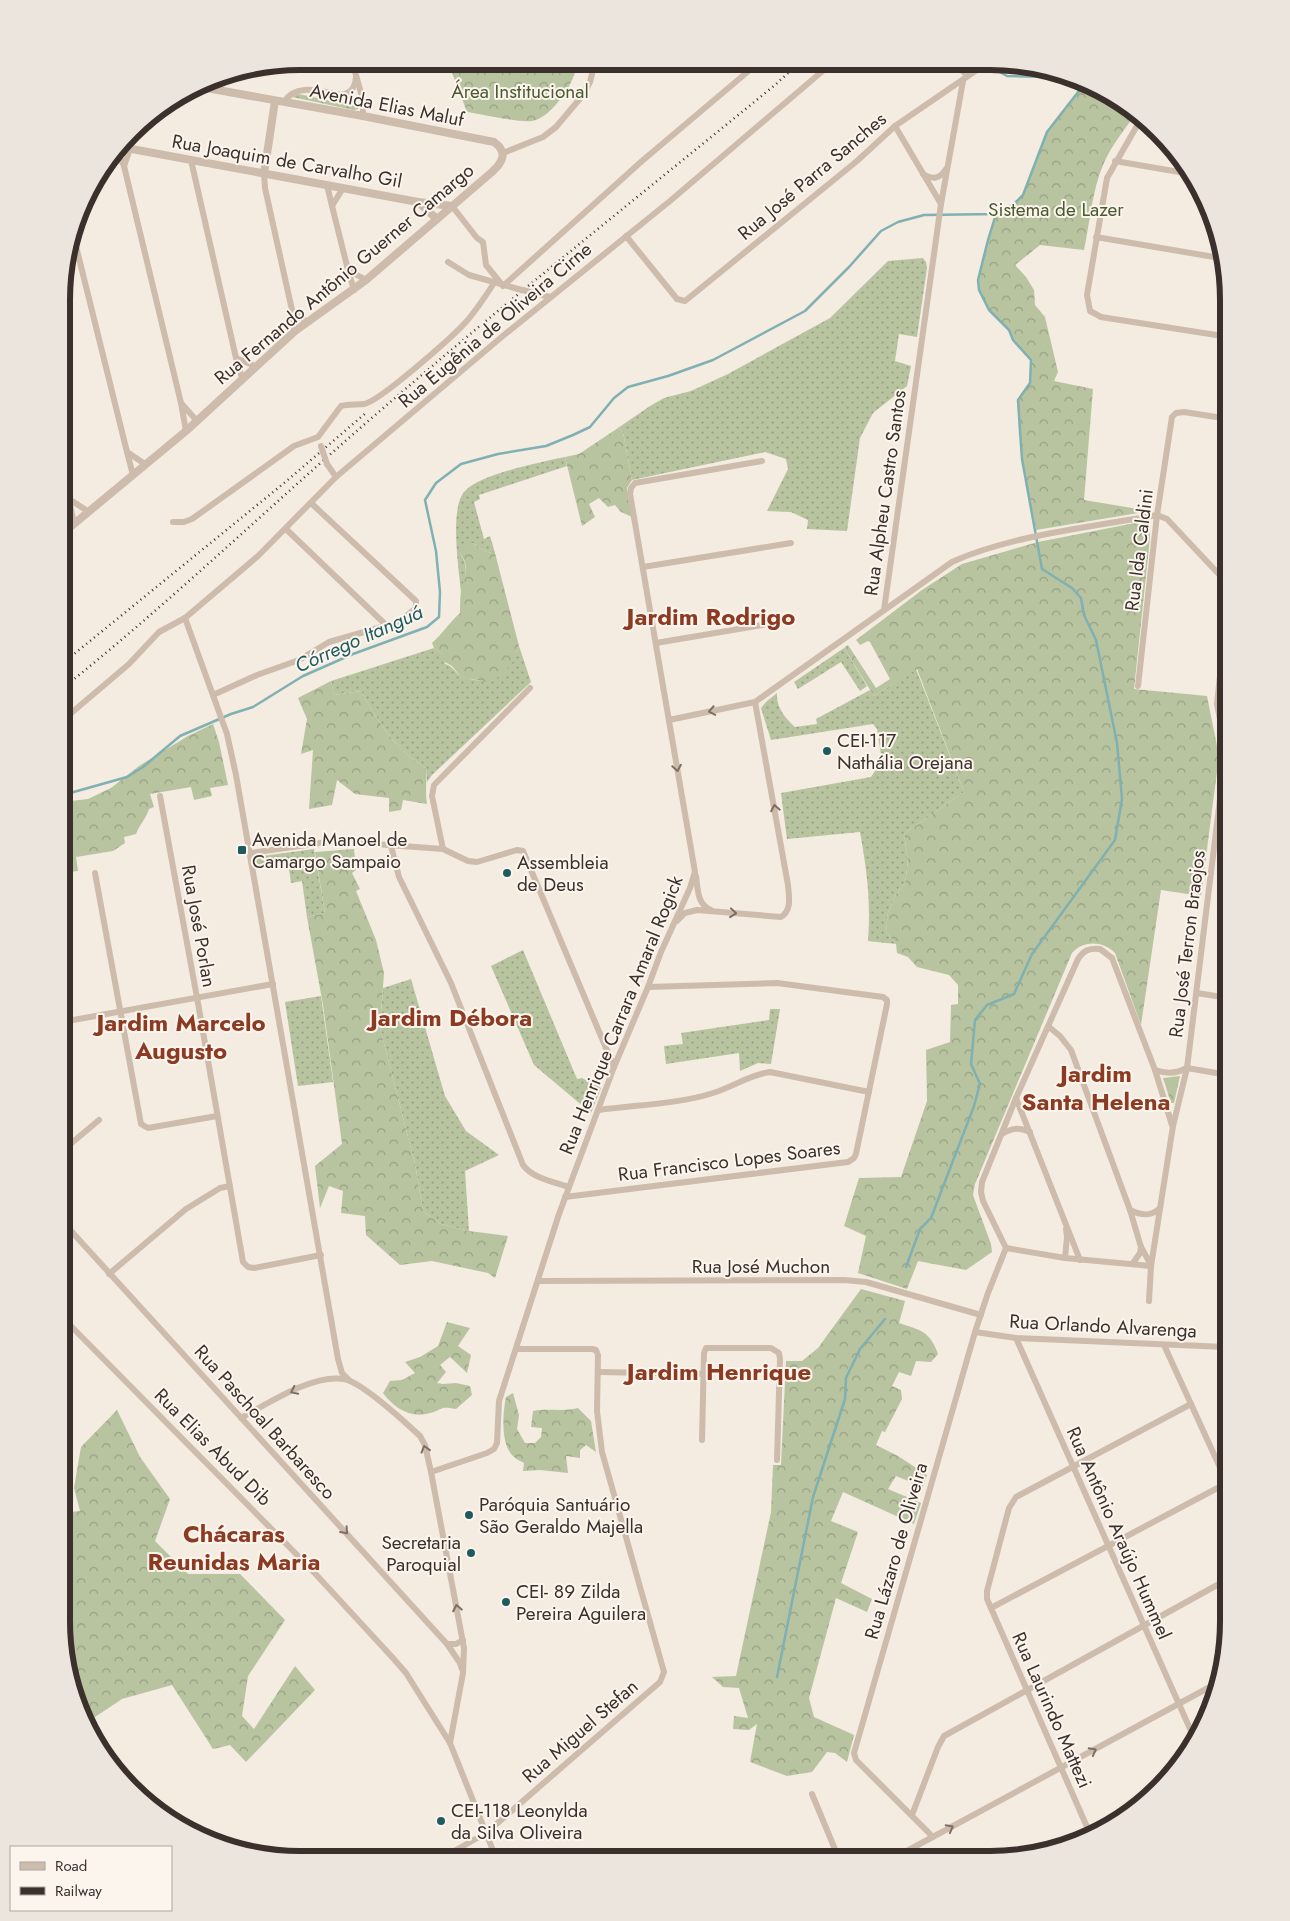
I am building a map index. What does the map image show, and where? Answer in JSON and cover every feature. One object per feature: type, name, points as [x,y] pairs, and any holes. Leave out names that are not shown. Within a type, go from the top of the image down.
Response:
[{"type":"street","points":[[354,70],[363,100],[362,116]]},
{"type":"street","points":[[503,153],[543,137],[556,127],[583,95],[590,82],[593,70]]},
{"type":"street","points":[[503,286],[646,157],[750,70]]},
{"type":"street","name":"Rua Eugênia de Oliveira Cirne","points":[[70,714],[129,664],[159,632],[185,618],[248,564],[286,529],[336,477],[824,70]]},
{"type":"street","points":[[960,70],[966,78]]},
{"type":"street","name":"Rua José Parra Sanches","points":[[626,236],[678,299],[685,301],[857,161],[895,126],[948,88],[977,70]]},
{"type":"street","points":[[284,102],[291,93],[304,89],[341,95],[347,94],[354,88],[356,77]]},
{"type":"street","name":"Rua Alpheu Castro Santos","points":[[755,702],[842,642],[884,610],[941,206],[966,78]]},
{"type":"street","name":"Avenida Elias Maluf","points":[[210,89],[494,142],[501,147],[503,153]]},
{"type":"street","points":[[275,100],[264,174],[265,188],[295,331]]},
{"type":"street","points":[[1138,124],[1107,178],[1087,295],[1090,311],[1101,317],[1220,336]]},
{"type":"street","points":[[895,126],[941,206]]},
{"type":"street","name":"Rua Joaquim de Carvalho Gil","points":[[127,148],[418,202],[452,206]]},
{"type":"street","points":[[124,166],[130,149]]},
{"type":"street","name":"Rua Fernando Antônio Guerner Camargo","points":[[70,527],[186,431],[295,331],[354,290],[437,219],[498,166],[503,153]]},
{"type":"street","points":[[120,157],[186,431]]},
{"type":"street","points":[[191,160],[242,378]]},
{"type":"street","points":[[1115,161],[1181,172]]},
{"type":"street","points":[[922,173],[932,178],[937,178],[946,171],[948,163]]},
{"type":"street","points":[[327,185],[354,290]]},
{"type":"street","points":[[332,206],[343,188]]},
{"type":"street","name":"Rua Joaquim de Carvalho Gil","points":[[418,202],[437,219]]},
{"type":"street","points":[[452,206],[477,238],[483,242],[486,265],[503,286]]},
{"type":"street","points":[[1096,237],[1216,257]]},
{"type":"street","points":[[76,247],[133,475]]},
{"type":"street","points":[[448,262],[470,274],[494,283],[550,297]]},
{"type":"street","points":[[348,270],[366,280]]},
{"type":"street","points":[[173,522],[184,522],[192,519],[294,446],[318,437],[341,406],[354,403],[365,404],[380,395],[440,347],[465,322],[494,283]]},
{"type":"street","points":[[292,310],[306,322]]},
{"type":"street","points":[[236,358],[255,366]]},
{"type":"street","points":[[180,404],[197,421]]},
{"type":"street","name":"Rua Ida Caldini","points":[[1138,686],[1157,515],[1172,417],[1176,413],[1184,412],[1220,418]]},
{"type":"street","points":[[318,437],[327,464],[336,477]]},
{"type":"street","points":[[127,452],[145,464]]},
{"type":"street","name":"Rua Henrique Carrara Amaral Rogick","points":[[430,1472],[487,1453],[494,1449],[497,1443],[499,1401],[568,1187],[614,1068],[695,872],[631,488],[635,483],[762,461]]},
{"type":"street","points":[[70,500],[89,512]]},
{"type":"street","points":[[213,696],[299,660],[329,642],[399,622],[416,608],[416,601],[311,503]]},
{"type":"street","points":[[70,504],[74,524]]},
{"type":"street","points":[[884,610],[952,562],[989,548],[1044,535],[1157,515],[1167,518],[1220,575]]},
{"type":"street","points":[[286,529],[386,625]]},
{"type":"street","points":[[643,568],[791,543]]},
{"type":"street","points":[[185,618],[219,710],[236,774],[342,1373],[420,1436],[425,1445],[464,1640],[463,1673],[450,1743],[493,1851]]},
{"type":"street","points":[[656,643],[792,620]]},
{"type":"street","name":"Rua José Terron Braojos","points":[[1220,685],[1216,704],[1220,722]]},
{"type":"street","points":[[443,849],[432,796],[434,785],[530,688]]},
{"type":"street","points":[[669,720],[755,702],[788,885],[789,907],[786,914],[781,917],[713,911],[690,911],[685,913],[673,926]]},
{"type":"street","name":"Rua José Porlan","points":[[160,796],[243,1262],[248,1267],[254,1268],[320,1256]]},
{"type":"street","name":"Rua José Terron Braojos","points":[[1149,1301],[1151,1266],[1173,1126],[1187,1068],[1220,800]]},
{"type":"street","points":[[251,853],[334,841],[443,849],[468,861],[477,862],[518,850],[523,851],[614,1068]]},
{"type":"street","points":[[391,846],[400,877],[450,983],[523,1164],[527,1171],[568,1187]]},
{"type":"street","points":[[695,872],[700,901],[704,906],[713,911]]},
{"type":"street","points":[[95,873],[141,1124],[148,1128],[217,1116]]},
{"type":"street","points":[[1151,1266],[1080,1260],[1006,1248],[983,1201],[981,1192],[982,1182],[1016,1098],[1082,953],[1088,949],[1100,948],[1112,958],[1155,1070],[1173,1126]]},
{"type":"street","name":"Rua Francisco Lopes Soares","points":[[565,1197],[848,1162],[856,1154],[888,1004],[883,997],[777,983],[648,987]]},
{"type":"street","points":[[70,1020],[272,984]]},
{"type":"street","points":[[1197,993],[1220,997]]},
{"type":"street","points":[[1049,1028],[1060,1036],[1071,1050],[1130,1210],[1141,1247],[1151,1266]]},
{"type":"street","points":[[1155,1070],[1162,1073],[1172,1073],[1187,1068],[1220,1074]]},
{"type":"street","points":[[599,1110],[696,1098],[714,1093],[757,1074],[770,1072],[869,1092]]},
{"type":"street","points":[[1016,1098],[1064,1220],[1073,1238],[1080,1260]]},
{"type":"street","points":[[70,1144],[99,1120]]},
{"type":"street","points":[[1002,1134],[1013,1128],[1030,1132]]},
{"type":"street","points":[[109,1274],[186,1209],[220,1188],[230,1186]]},
{"type":"street","points":[[1130,1210],[1137,1213],[1150,1214],[1158,1211],[1160,1208]]},
{"type":"street","points":[[1064,1220],[1067,1237],[1065,1258]]},
{"type":"street","name":"Rua Paschoal Barbaresco","points":[[70,1230],[447,1644],[460,1663],[463,1673]]},
{"type":"street","points":[[1133,1263],[1140,1253],[1141,1247]]},
{"type":"street","name":"Rua Lázaro de Oliveira","points":[[933,1837],[856,1760],[854,1753],[975,1332],[1006,1248]]},
{"type":"street","name":"Rua José Muchon","points":[[538,1282],[844,1280],[866,1282],[981,1315]]},
{"type":"street","name":"Rua Elias Abud Dib","points":[[70,1325],[304,1561],[392,1656],[406,1673],[450,1743]]},
{"type":"street","name":"Rua Orlando Alvarenga","points":[[975,1332],[1016,1338],[1220,1348]]},
{"type":"street","name":"Rua Antônio Araújo Hummel","points":[[1016,1338],[1191,1731]]},
{"type":"street","points":[[1164,1346],[1220,1467]]},
{"type":"street","points":[[517,1349],[592,1348],[596,1350],[598,1355],[598,1372],[703,1374]]},
{"type":"street","points":[[702,1440],[703,1374],[706,1348],[771,1348],[780,1353],[777,1460]]},
{"type":"street","points":[[337,1379],[338,1359]]},
{"type":"street","name":"Rua Miguel Stefan","points":[[454,1851],[486,1833],[660,1682],[664,1672],[602,1452],[597,1411],[598,1372]]},
{"type":"street","points":[[241,1418],[308,1384],[337,1379],[350,1381]]},
{"type":"street","points":[[1072,1466],[1191,1404]]},
{"type":"street","name":"Rua Laurindo Mattezi","points":[[1072,1466],[1016,1497],[1012,1502],[986,1596],[1088,1829]]},
{"type":"street","points":[[991,1608],[1220,1489]]},
{"type":"street","points":[[912,1815],[944,1736],[1220,1583]]},
{"type":"street","points":[[447,1644],[456,1644],[464,1640]]},
{"type":"street","points":[[908,1851],[1210,1687]]},
{"type":"street","points":[[812,1794],[836,1851]]},
{"type":"green space","name":"Área Institucional","points":[[451,70],[576,70],[562,97],[548,113],[540,118],[532,121],[510,120],[467,112]]},
{"type":"green space","name":"Sistema de Lazer","points":[[1080,89],[1105,101],[1132,119],[1114,144],[1099,175],[1084,250],[1040,245],[1015,265],[1034,290],[1035,305],[1045,317],[1058,372],[1054,381],[1093,389],[1084,500],[1150,511],[1036,530],[1022,459],[1018,400],[1030,383],[1031,360],[1013,340],[1009,330],[989,310],[979,290],[979,279],[996,214],[1015,203],[1023,195],[1047,132]]},
{"type":"green space","points":[[298,94],[357,106],[358,109],[354,110],[292,97]]},
{"type":"green space","points":[[923,258],[927,268],[917,337],[899,334],[895,361],[911,366],[907,386],[873,413],[860,438],[847,531],[807,529],[808,520],[791,512],[767,511],[788,469],[786,459],[765,452],[632,480],[623,432],[618,428],[664,398],[691,391],[728,374],[830,318],[888,261]]},
{"type":"green space","points":[[618,428],[623,432],[632,480],[627,488],[632,517],[621,512],[615,505],[608,507],[599,498],[589,504],[595,517],[582,526],[565,457],[579,454]]},
{"type":"green space","points":[[565,457],[567,466],[479,495],[480,499],[474,502],[484,539],[490,536],[495,553],[487,552],[472,543],[460,553],[466,567],[461,592],[456,524],[460,499],[465,491],[484,479],[497,474]]},
{"type":"green space","points":[[1140,522],[1148,528],[1150,538],[1134,689],[1207,696],[1219,756],[1201,896],[1161,890],[1141,1025],[1115,953],[1099,944],[1088,944],[1072,953],[975,1184],[973,1195],[991,1244],[992,1252],[966,1270],[918,1261],[907,1289],[858,1273],[866,1236],[844,1226],[859,1178],[901,1177],[927,1101],[926,1050],[950,1042],[951,1005],[958,1004],[958,985],[949,975],[917,967],[908,957],[897,953],[896,944],[886,932],[888,913],[896,894],[905,884],[908,861],[904,834],[964,792],[917,669],[874,696],[844,648],[848,645],[876,688],[890,679],[870,642],[868,641],[860,645],[856,640],[922,590],[962,564],[1038,542]]},
{"type":"green space","points":[[472,543],[487,552],[495,553],[519,646],[512,663],[501,676],[486,682],[461,677],[452,666],[441,660],[442,654],[434,648],[432,643],[460,613],[461,592],[466,568],[460,553],[462,545]]},
{"type":"green space","points":[[519,646],[531,682],[432,775],[427,782],[426,768],[405,752],[388,734],[361,691],[334,695],[331,681],[434,648],[442,654],[445,664],[461,676],[484,681],[492,679],[505,671]]},
{"type":"green space","points":[[844,648],[867,686],[860,691],[841,662],[798,689],[794,682]]},
{"type":"green space","points":[[916,669],[964,792],[904,834],[908,861],[905,884],[896,894],[888,913],[886,932],[896,944],[868,941],[868,886],[860,832],[787,839],[781,793],[871,777],[882,761],[877,729],[873,724],[771,740],[761,708],[777,693],[778,703],[782,712],[795,727],[817,724],[816,719],[870,690],[874,696]]},
{"type":"green space","points":[[331,681],[334,695],[361,691],[388,734],[405,752],[426,768],[427,804],[403,800],[401,810],[389,812],[389,798],[355,794],[337,780],[332,805],[309,809],[313,750],[301,754],[307,719],[298,698]]},
{"type":"green space","points":[[213,724],[219,742],[228,785],[210,788],[212,796],[194,800],[191,787],[150,794],[154,807],[149,809],[136,834],[124,837],[125,843],[113,851],[76,857],[78,871],[70,872],[70,801],[88,799],[111,788],[139,766],[188,736]]},
{"type":"green space","points":[[314,849],[325,913],[307,917],[302,881],[291,883],[288,862],[256,866],[255,857]]},
{"type":"green space","points":[[354,849],[356,870],[352,873],[360,889],[356,891],[376,940],[384,973],[380,1028],[415,1164],[423,1211],[441,1224],[469,1231],[508,1236],[495,1278],[488,1273],[432,1261],[400,1265],[366,1235],[365,1216],[341,1213],[343,1191],[329,1186],[320,1208],[315,1166],[342,1144],[323,1005],[307,917],[325,913],[315,852]]},
{"type":"green space","points":[[523,950],[577,1079],[582,1078],[601,1088],[591,1113],[534,1065],[491,966]]},
{"type":"green space","points":[[411,979],[445,1096],[466,1131],[499,1155],[465,1171],[469,1231],[441,1224],[423,1211],[415,1164],[380,1028],[383,988]]},
{"type":"green space","points":[[321,996],[333,1082],[298,1086],[285,1002]]},
{"type":"green space","points":[[770,1009],[780,1009],[771,1064],[758,1063],[740,1071],[739,1053],[666,1064],[664,1046],[683,1044],[681,1033],[769,1020]]},
{"type":"green space","points":[[1180,1076],[1174,1103],[1171,1103],[1163,1078]]},
{"type":"green space","points":[[861,1289],[905,1301],[899,1323],[923,1332],[931,1340],[938,1354],[931,1362],[916,1361],[911,1376],[899,1372],[892,1386],[901,1390],[902,1399],[885,1432],[882,1431],[876,1445],[898,1456],[927,1475],[923,1487],[896,1476],[888,1489],[921,1503],[914,1524],[843,1492],[831,1521],[858,1532],[841,1583],[872,1599],[867,1612],[836,1598],[809,1698],[814,1717],[854,1735],[847,1762],[835,1753],[827,1752],[812,1772],[787,1776],[750,1762],[757,1724],[749,1730],[733,1729],[734,1716],[748,1718],[739,1688],[723,1687],[712,1677],[736,1676],[771,1512],[773,1465],[781,1465],[786,1361],[802,1361],[818,1348]]},
{"type":"green space","points":[[447,1322],[470,1328],[458,1346],[471,1355],[467,1373],[450,1357],[440,1365],[446,1372],[437,1383],[456,1383],[470,1386],[472,1395],[456,1409],[444,1408],[435,1412],[416,1415],[398,1408],[383,1393],[390,1381],[402,1380],[415,1373],[405,1362],[420,1357],[438,1346]]},
{"type":"green space","points":[[513,1393],[519,1415],[517,1429],[525,1443],[535,1443],[541,1437],[542,1428],[531,1427],[533,1411],[578,1408],[591,1421],[596,1452],[586,1445],[580,1450],[580,1458],[566,1456],[568,1473],[540,1470],[523,1471],[524,1463],[514,1457],[509,1451],[504,1436],[503,1419],[506,1397]]},
{"type":"green space","points":[[117,1410],[140,1457],[170,1499],[155,1541],[188,1574],[240,1574],[285,1620],[248,1676],[242,1716],[254,1729],[295,1666],[315,1690],[246,1762],[230,1745],[213,1749],[172,1685],[122,1699],[92,1719],[78,1681],[70,1636],[70,1512],[80,1511],[74,1488],[81,1447]]},
{"type":"waterway","points":[[996,70],[1007,76],[1046,77]]},
{"type":"waterway","name":"Córrego Itanguá","points":[[70,793],[127,777],[143,767],[180,736],[231,714],[253,707],[303,676],[353,654],[427,627],[439,617],[440,592],[436,551],[425,500],[436,483],[461,464],[498,454],[546,446],[573,435],[590,427],[614,398],[628,387],[668,376],[713,360],[805,311],[849,267],[881,231],[898,222],[924,215],[996,214],[1015,203],[1023,195],[1047,132],[1080,89]]},
{"type":"waterway","points":[[906,1267],[920,1229],[931,1218],[974,1106],[980,1084],[971,1064],[975,1020],[987,1005],[1014,994],[1032,954],[1115,840],[1122,799],[1117,743],[1096,640],[1084,615],[1081,598],[1072,588],[1042,569],[1022,459],[1018,400],[1030,383],[1031,360],[1013,340],[1009,330],[989,310],[979,290],[978,280],[996,214]]},
{"type":"waterway","points":[[777,1677],[813,1497],[845,1399],[846,1378],[860,1349],[885,1319]]},
{"type":"railway","points":[[70,682],[184,586],[429,369],[791,70]]},
{"type":"railway","points":[[70,657],[283,484],[367,412]]},
{"type":"place","name":"CEI-117 Nathália Orejana","points":[[827,751]]},
{"type":"place","name":"Avenida Manoel de Camargo Sampaio","points":[[242,850]]},
{"type":"place","name":"Assembleia de Deus","points":[[507,873]]},
{"type":"place","name":"Paróquia Santuário São Geraldo Majella","points":[[469,1515]]},
{"type":"place","name":"Secretaria Paroquial","points":[[471,1553]]},
{"type":"place","name":"CEI- 89 Zilda Pereira Aguilera","points":[[506,1602]]},
{"type":"place","name":"CEI-118 Leonylda da Silva Oliveira","points":[[441,1821]]},
{"type":"district","name":"Jardim Rodrigo","points":[[711,616]]},
{"type":"district","name":"Jardim Débora","points":[[451,1017]]},
{"type":"district","name":"Jardim Marcelo Augusto","points":[[181,1036]]},
{"type":"district","name":"Jardim Santa Helena","points":[[1096,1087]]},
{"type":"district","name":"Jardim Henrique","points":[[719,1371]]},
{"type":"district","name":"Chácaras Reunidas Maria","points":[[234,1547]]}]
